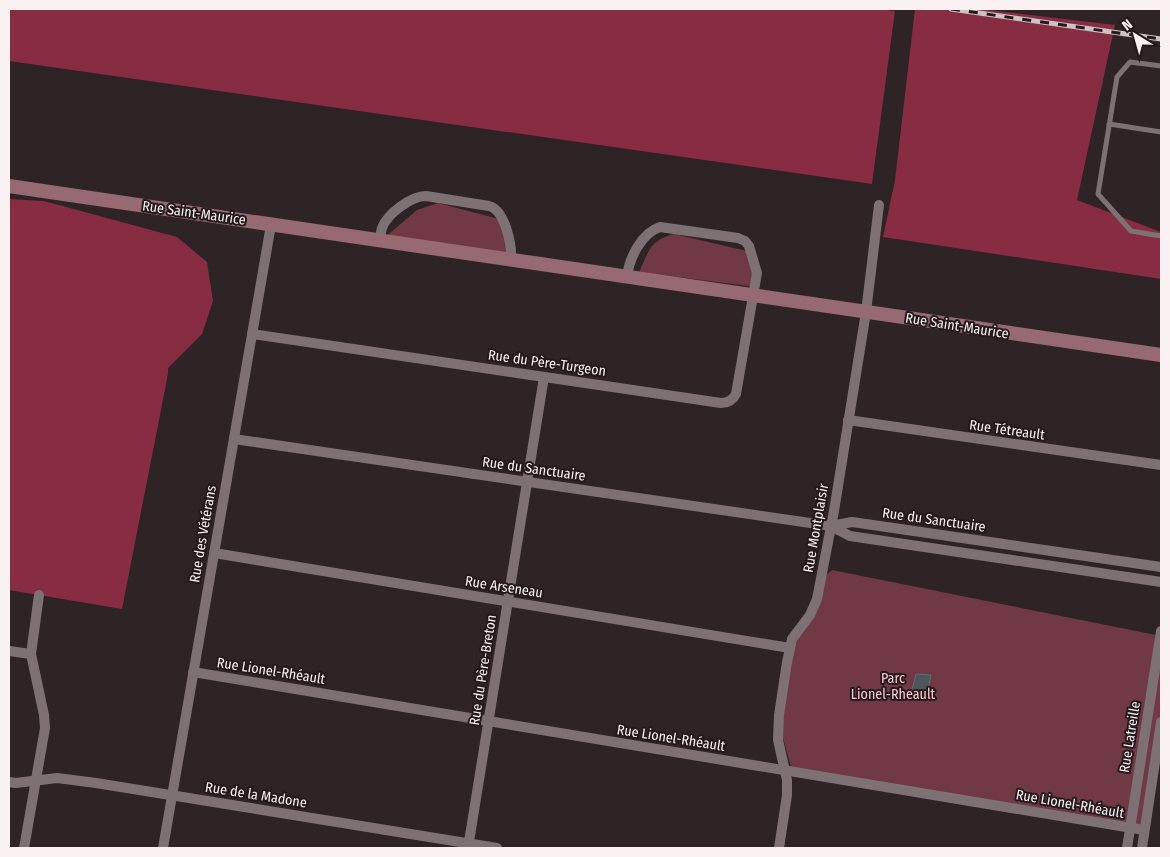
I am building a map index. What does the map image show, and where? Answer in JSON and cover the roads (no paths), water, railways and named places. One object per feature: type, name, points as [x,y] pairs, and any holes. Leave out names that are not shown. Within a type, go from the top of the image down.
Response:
[{"type":"street","name":"Rue Saint-Maurice","points":[[9,186],[1161,355]]},
{"type":"street","points":[[380,240],[382,229],[387,220],[406,203],[416,197],[426,196],[489,206],[496,209],[501,217],[512,248],[511,259]]},
{"type":"street","name":"Rue Montplaisir","points":[[779,848],[788,795],[778,747],[779,714],[790,648],[794,635],[810,615],[815,605],[831,526],[866,312],[879,205]]},
{"type":"street","name":"Rue des Vétérans","points":[[162,848],[271,225]]},
{"type":"street","points":[[627,277],[628,266],[632,258],[649,233],[660,227],[674,228],[738,238],[744,241],[751,249],[756,269],[754,295]]},
{"type":"street","name":"Rue du Père-Turgeon","points":[[252,334],[721,403],[730,401],[736,394],[754,295]]},
{"type":"street","name":"Rue du Père-Breton","points":[[469,846],[544,377]]},
{"type":"street","name":"Rue Tétreault","points":[[848,420],[1161,465]]},
{"type":"street","name":"Rue du Sanctuaire","points":[[234,439],[831,526],[852,522],[1161,567]]},
{"type":"street","name":"Rue du Sanctuaire","points":[[831,526],[850,536],[1161,582]]},
{"type":"street","points":[[1002,558],[1004,544]]},
{"type":"street","name":"Rue Arseneau","points":[[214,553],[790,648]]},
{"type":"street","points":[[24,848],[45,720],[31,654],[39,595]]},
{"type":"street","name":"Rue Latreille","points":[[1127,848],[1161,630]]},
{"type":"street","points":[[9,651],[31,654]]},
{"type":"street","name":"Rue Lionel-Rhéault","points":[[193,672],[1144,830]]},
{"type":"street","points":[[1147,721],[1161,722]]},
{"type":"street","name":"Rue Latreille","points":[[1142,848],[1161,722]]},
{"type":"street","name":"Rue de la Madone","points":[[9,782],[16,783],[57,778],[96,783],[469,846],[497,848]]},
{"type":"lane","points":[[1161,66],[1130,62],[1117,77],[1098,194],[1131,231],[1161,236]]},
{"type":"lane","points":[[1109,124],[1161,132]]},
{"type":"railway","points":[[951,9],[1161,39]]},
{"type":"park label","name":"Parc Lionel-Rheault","points":[[893,686]]}]
